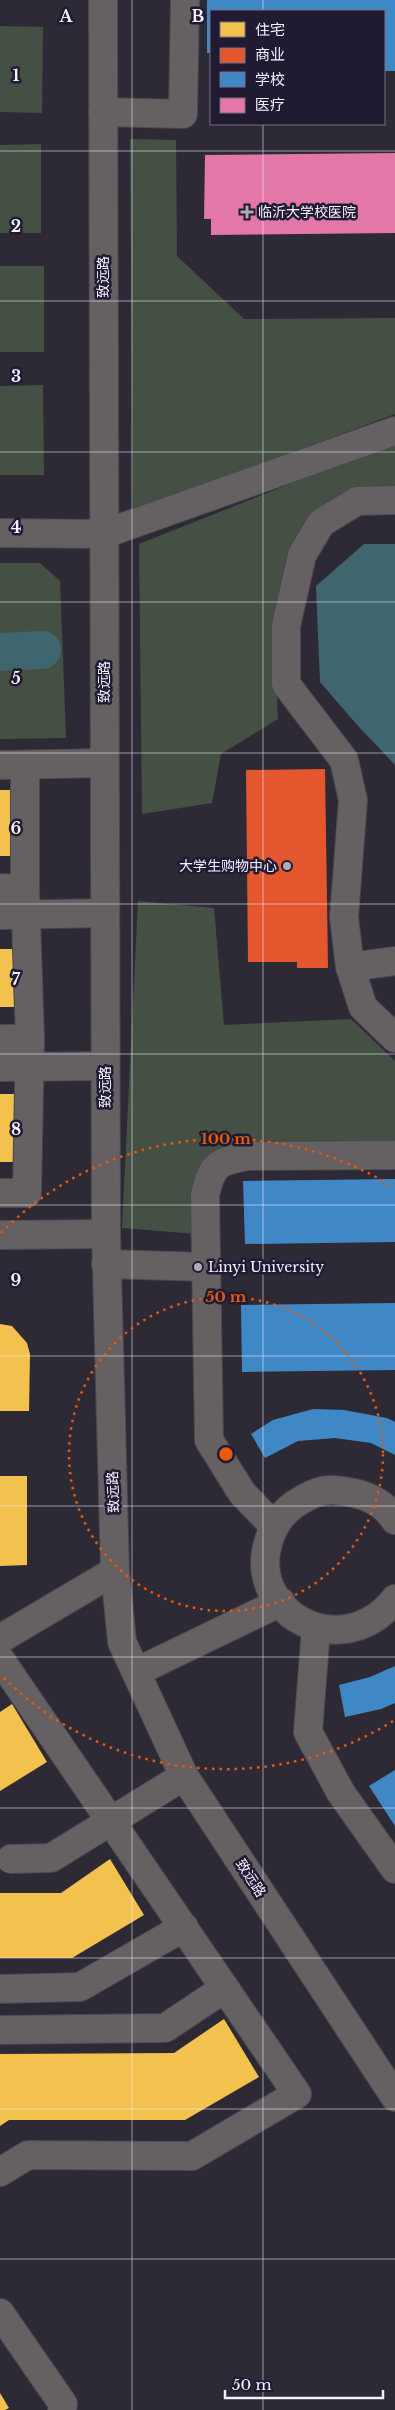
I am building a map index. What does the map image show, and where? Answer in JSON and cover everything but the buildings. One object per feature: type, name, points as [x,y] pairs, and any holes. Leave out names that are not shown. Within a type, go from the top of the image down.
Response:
[{"type":"street","name":"致远路","points":[[103,0],[106,1264],[115,1571],[122,1642],[184,1776],[395,2097]]},
{"type":"street","points":[[103,112],[183,114],[184,0]]},
{"type":"street","points":[[0,533],[104,534],[395,431]]},
{"type":"street","points":[[395,500],[357,502],[321,523],[302,555],[286,626],[286,684],[344,760],[353,800],[344,917],[350,967],[362,1007],[395,1038]]},
{"type":"street","points":[[0,1193],[27,1193],[30,1039],[17,897],[13,765],[104,763]]},
{"type":"street","points":[[17,897],[105,913]]},
{"type":"street","points":[[0,914],[17,897]]},
{"type":"street","points":[[350,967],[395,961]]},
{"type":"street","points":[[0,1039],[30,1039]]},
{"type":"street","points":[[0,1067],[105,1066]]},
{"type":"street","points":[[274,1526],[242,1494],[209,1440],[205,1195],[210,1174],[225,1160],[249,1156],[395,1155]]},
{"type":"street","points":[[0,1235],[106,1234]]},
{"type":"street","points":[[106,1264],[206,1267]]},
{"type":"street","points":[[395,1520],[383,1507],[368,1497],[354,1492],[330,1490],[310,1495],[287,1509],[274,1526],[267,1546],[266,1571],[273,1591],[288,1612],[302,1622],[316,1628],[342,1631],[365,1625],[385,1613],[395,1599]]},
{"type":"street","points":[[0,1639],[115,1571]]},
{"type":"street","points":[[136,1672],[281,1602]]},
{"type":"street","points":[[316,1628],[308,1732],[341,1793],[395,1869]]},
{"type":"street","points":[[0,2172],[28,2155],[192,2156],[297,2094],[184,1927],[3,1669]]},
{"type":"street","points":[[11,1859],[51,1858],[184,1776]]},
{"type":"street","points":[[0,1989],[80,1987],[184,1927]]},
{"type":"street","points":[[80,1987],[81,2037]]},
{"type":"street","points":[[0,2030],[81,2037],[165,2028],[225,1988]]},
{"type":"street","points":[[0,2313],[62,2404],[62,2410]]},
{"type":"green space","points":[[0,26],[43,27],[42,113],[0,112]]},
{"type":"green space","points":[[130,139],[176,140],[177,256],[244,319],[395,318],[395,414],[133,511]]},
{"type":"green space","points":[[41,144],[41,233],[0,233],[0,145]]},
{"type":"green space","points":[[0,266],[44,266],[44,352],[0,352]]},
{"type":"green space","points":[[43,385],[44,475],[0,475],[0,386]]},
{"type":"green space","points":[[395,442],[395,489],[310,519],[275,658],[278,719],[221,754],[212,803],[142,814],[139,544]]},
{"type":"green space","points":[[0,563],[40,563],[60,581],[66,738],[0,739]]},
{"type":"green space","points":[[138,901],[214,908],[224,1025],[351,1019],[395,1061],[395,1144],[234,1145],[196,1234],[122,1228]]},
{"type":"water","points":[[364,544],[395,544],[395,765],[320,682],[316,586]]},
{"type":"waterway","points":[[0,652],[42,650]]},
{"type":"place","name":"临沂大学校医院","points":[[247,212]]},
{"type":"place","name":"大学生购物中心","points":[[287,866]]},
{"type":"place","name":"Linyi University","points":[[198,1267]]}]
